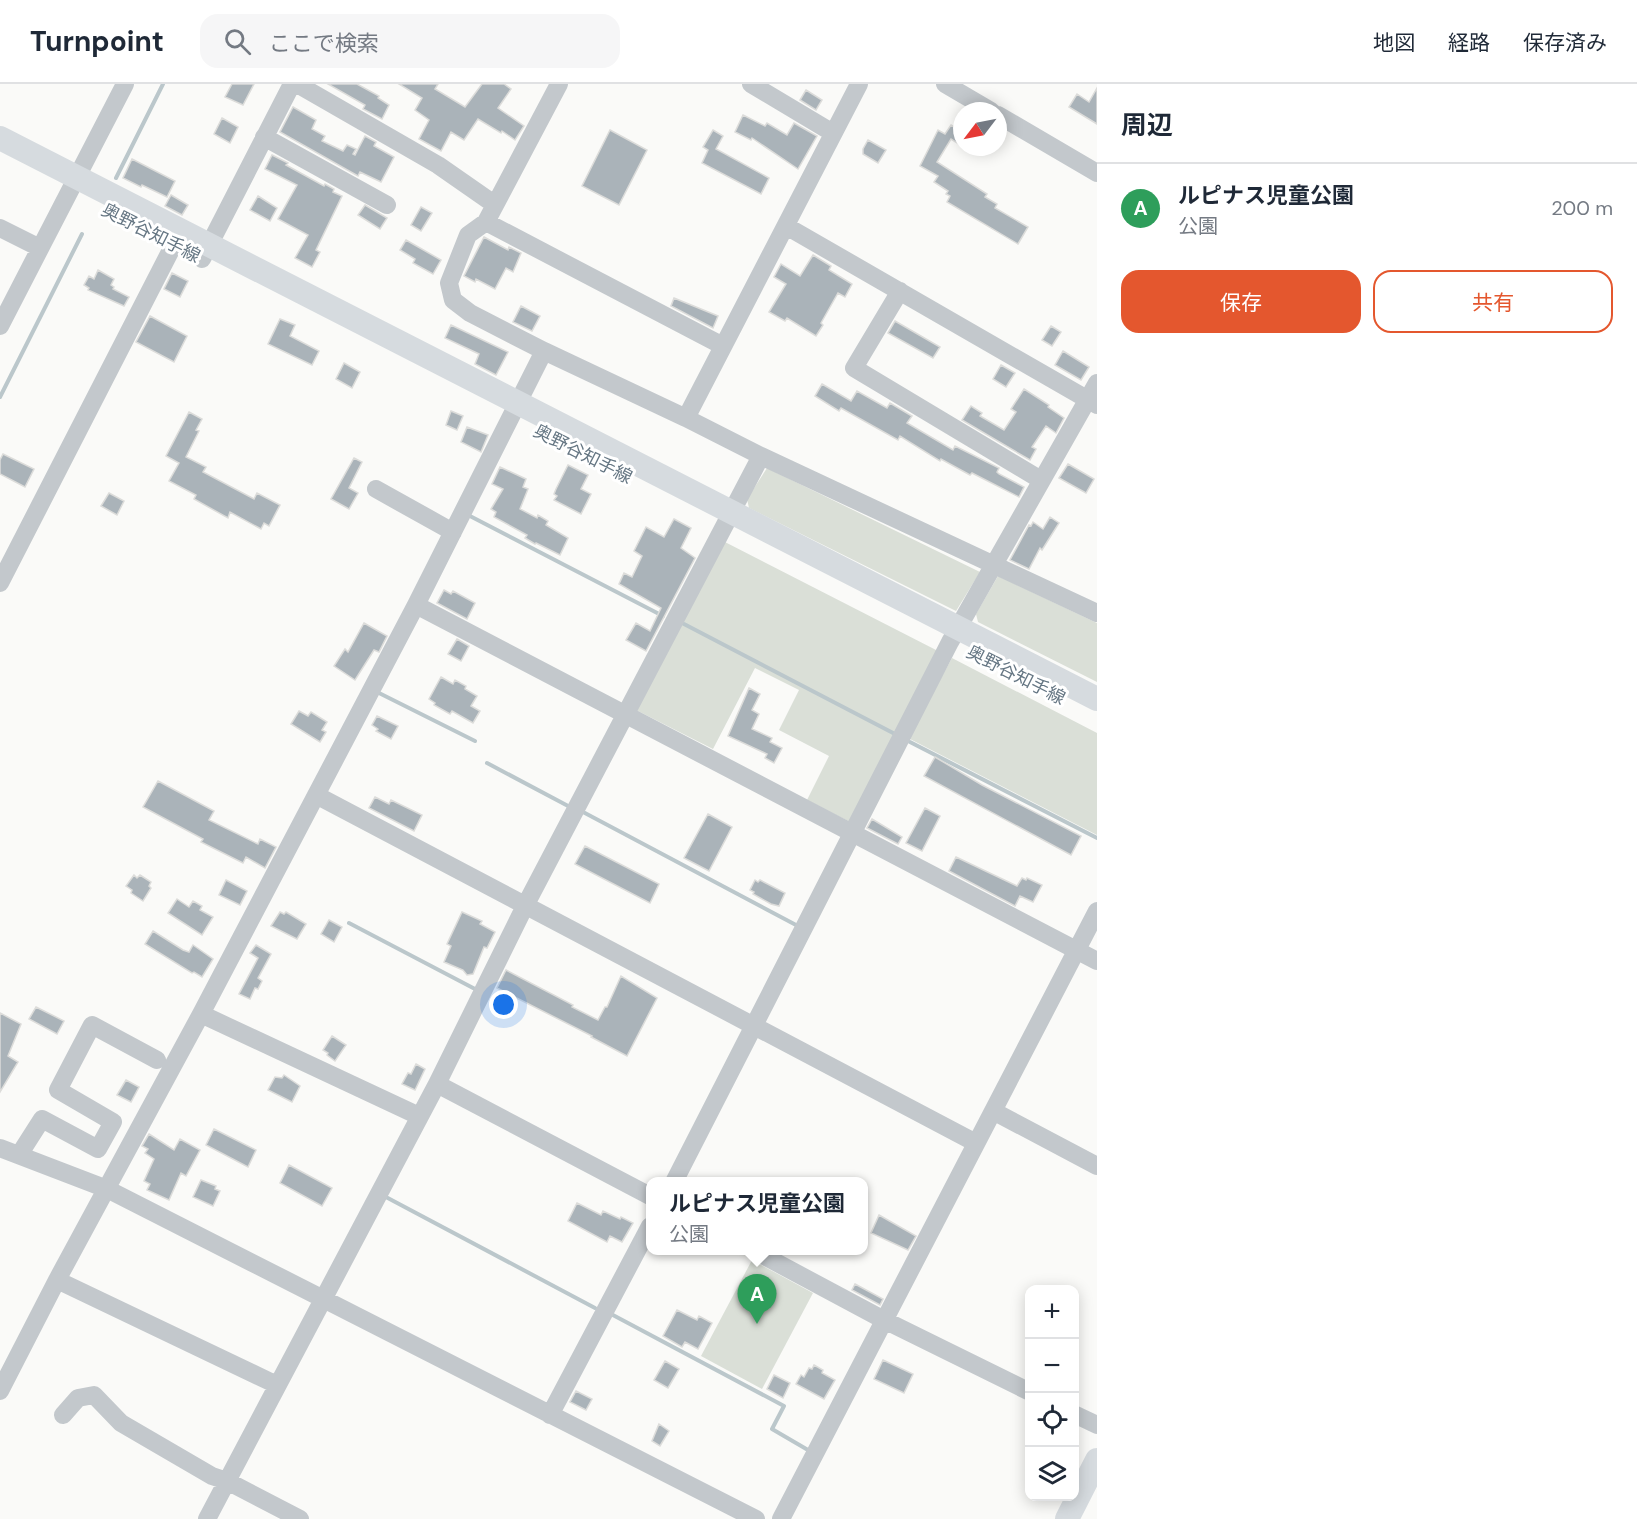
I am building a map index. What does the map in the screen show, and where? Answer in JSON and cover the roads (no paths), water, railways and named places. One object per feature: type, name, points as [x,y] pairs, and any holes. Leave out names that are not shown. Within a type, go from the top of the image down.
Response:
[{"type":"main road","points":[[0,138],[73,185]]},
{"type":"main road","points":[[0,157],[73,185]]},
{"type":"main road","name":"奥野谷知手線","points":[[73,185],[174,244],[205,252]]},
{"type":"main road","name":"奥野谷知手線","points":[[73,185],[954,635],[1097,717]]},
{"type":"main road","name":"奥野谷知手線","points":[[954,635],[1097,699]]},
{"type":"main road","points":[[1067,1519],[1097,1460]]},
{"type":"street","points":[[0,326],[125,84]]},
{"type":"street","points":[[205,252],[292,84]]},
{"type":"street","points":[[297,84],[438,165],[494,204]]},
{"type":"street","points":[[751,84],[833,133]]},
{"type":"street","points":[[686,418],[859,84]]},
{"type":"street","points":[[945,84],[976,102]]},
{"type":"street","points":[[551,87],[486,222],[468,235],[449,283],[453,300],[470,313],[544,351],[1097,614]]},
{"type":"street","points":[[1007,120],[1097,173]]},
{"type":"street","points":[[264,137],[387,205]]},
{"type":"street","points":[[486,222],[723,346]]},
{"type":"street","points":[[786,226],[1092,402]]},
{"type":"street","points":[[0,228],[40,248]]},
{"type":"street","points":[[0,584],[174,244]]},
{"type":"street","points":[[900,291],[854,368],[1041,480]]},
{"type":"street","points":[[0,1391],[416,605],[544,351]]},
{"type":"street","points":[[677,1177],[954,635],[1041,480],[1092,402],[1097,383]]},
{"type":"street","points":[[207,1519],[437,1084],[525,906],[761,456]]},
{"type":"street","points":[[376,489],[453,532]]},
{"type":"street","points":[[416,605],[1097,961]]},
{"type":"street","points":[[316,795],[976,1143]]},
{"type":"street","points":[[781,1519],[1097,911]]},
{"type":"street","points":[[201,1014],[419,1116]]},
{"type":"street","points":[[19,1155],[42,1119],[92,1026],[157,1060]]},
{"type":"street","points":[[437,1084],[646,1193]]},
{"type":"street","points":[[42,1119],[98,1149],[113,1122],[58,1090]]},
{"type":"street","points":[[993,1111],[1097,1166]]},
{"type":"street","points":[[0,1148],[107,1189],[756,1519]]},
{"type":"street","points":[[550,1415],[646,1235]]},
{"type":"street","points":[[761,1255],[1025,1390]]},
{"type":"street","points":[[57,1280],[277,1385]]},
{"type":"street","points":[[63,1415],[78,1398],[94,1395],[121,1423],[212,1476],[226,1480],[300,1519]]},
{"type":"street","points":[[1079,1416],[1097,1425]]},
{"type":"waterway","points":[[116,178],[163,84]]},
{"type":"waterway","points":[[0,397],[82,234]]},
{"type":"waterway","points":[[468,515],[663,616]]},
{"type":"waterway","points":[[684,624],[895,734]]},
{"type":"waterway","points":[[377,692],[475,741]]},
{"type":"waterway","points":[[910,742],[1097,838]]},
{"type":"waterway","points":[[487,763],[570,807]]},
{"type":"waterway","points":[[583,812],[796,925]]},
{"type":"waterway","points":[[349,923],[475,989]]},
{"type":"waterway","points":[[384,1196],[595,1308]]},
{"type":"waterway","points":[[611,1314],[784,1406],[772,1429],[808,1450]]},
{"type":"place","name":"ルピナス児童公園","points":[[757,1324]]}]
